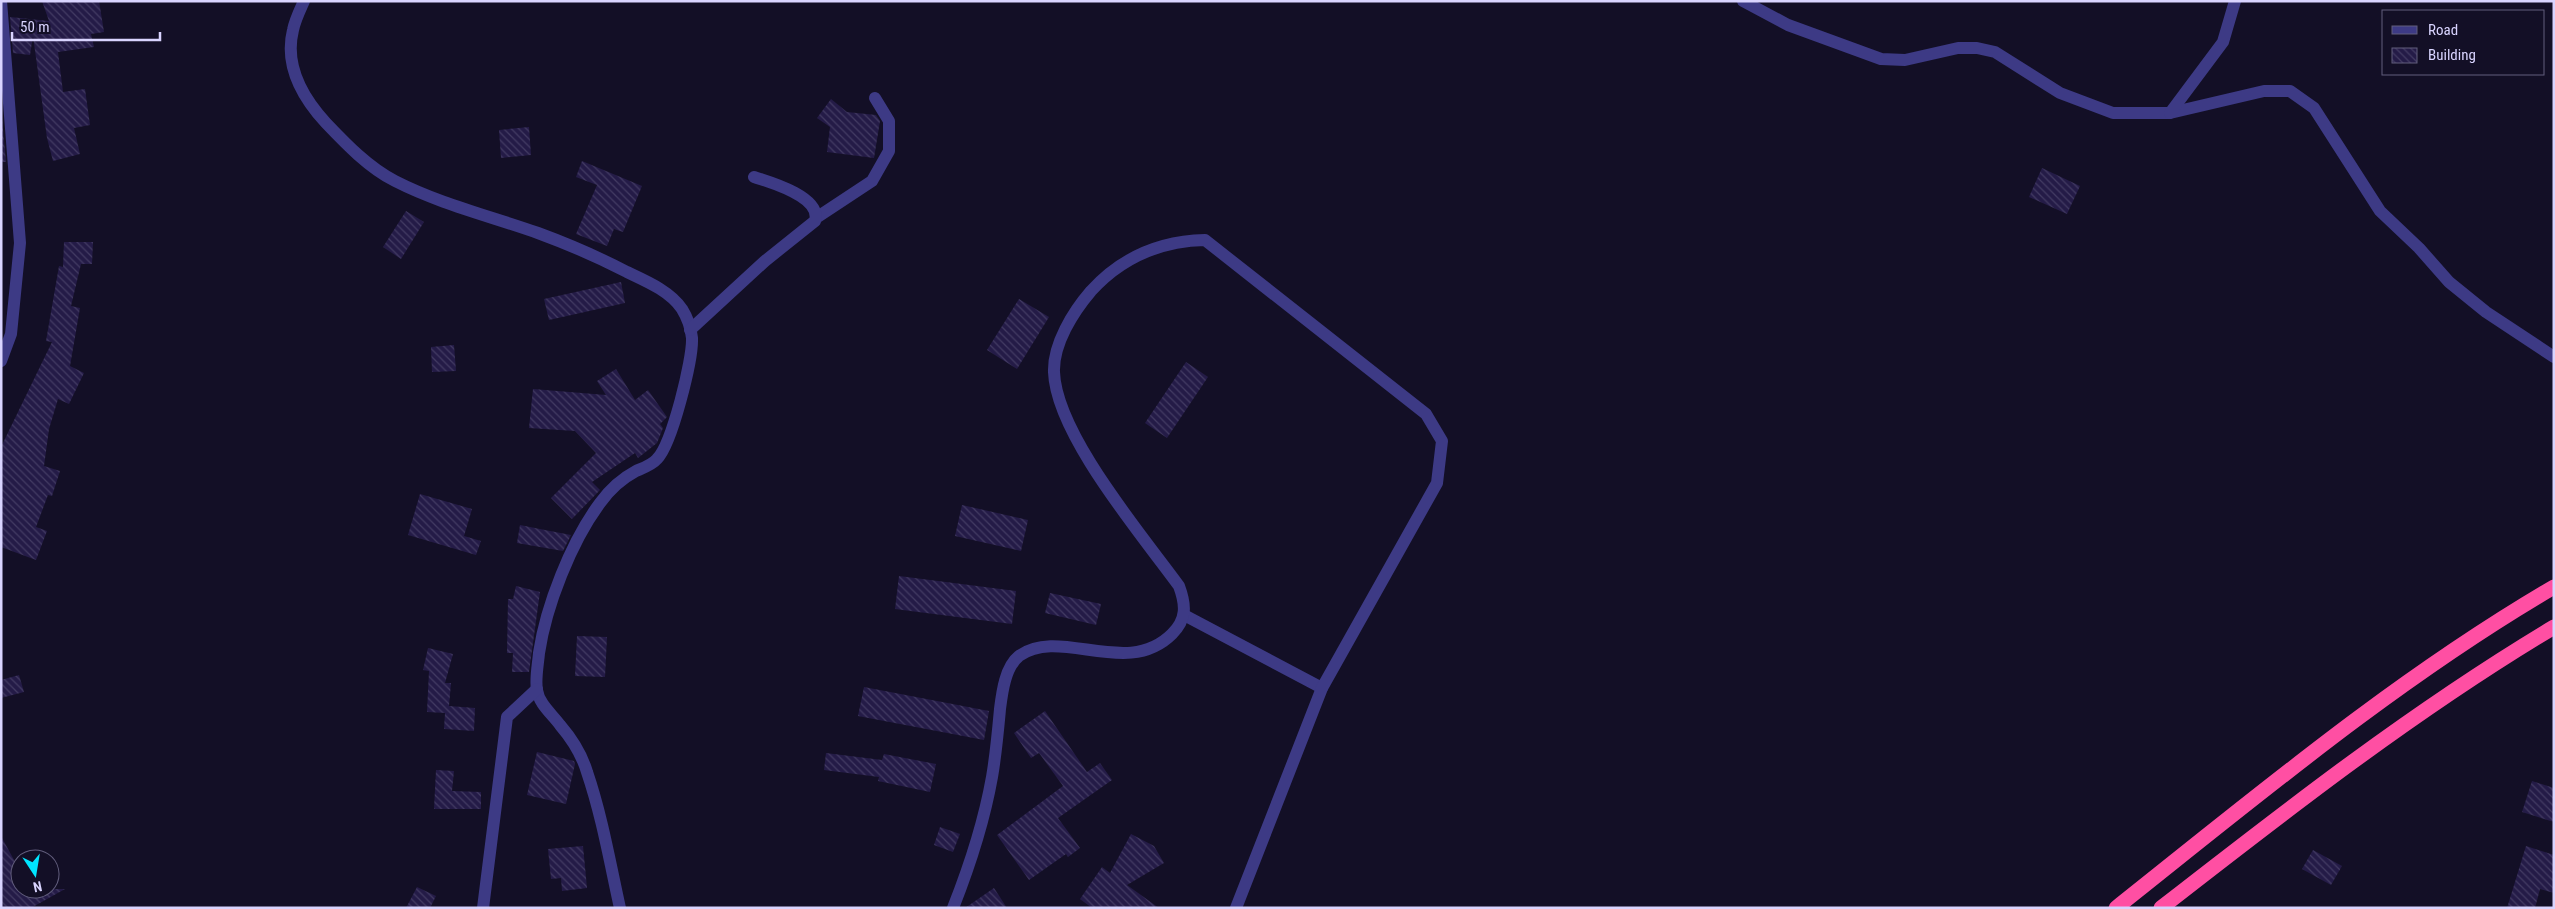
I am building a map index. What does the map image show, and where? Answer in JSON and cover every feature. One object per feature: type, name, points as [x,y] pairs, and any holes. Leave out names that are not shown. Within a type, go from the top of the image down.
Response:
[{"type":"highway","points":[[2116,908],[2341,732],[2470,640],[2554,587]]},
{"type":"highway","points":[[2161,908],[2329,778],[2422,712],[2554,627]]},
{"type":"street","points":[[1,1],[4,94],[20,243],[17,291],[11,334],[1,361]]},
{"type":"street","points":[[304,1],[293,30],[291,54],[296,77],[307,102],[350,148],[392,180],[431,196],[540,234],[599,258],[652,284],[673,299],[682,309],[690,330],[692,347],[676,419],[662,452],[654,462],[620,480],[600,503],[583,530],[557,583],[554,603],[545,623],[536,689],[548,710],[576,747],[587,769],[620,908]]},
{"type":"street","points":[[1743,1],[1796,28],[1881,59],[1905,60],[1958,48],[1977,48],[1995,52],[2060,93],[2086,105],[2113,113],[2170,113],[2264,91],[2290,91],[2314,108],[2380,211],[2419,248],[2449,282],[2486,312],[2554,357]]},
{"type":"street","points":[[2170,113],[2223,42],[2235,1]]},
{"type":"street","points":[[690,330],[765,261],[812,225],[816,218],[872,182],[889,151],[889,121],[875,98]]},
{"type":"street","points":[[754,177],[794,192],[811,205],[816,218]]},
{"type":"street","points":[[953,908],[979,837],[992,776],[1003,686],[1019,656],[1054,646],[1128,653],[1151,649],[1164,642],[1179,627],[1184,615],[1185,605],[1179,586],[1098,475],[1068,422],[1056,387],[1054,371],[1056,355],[1064,333],[1082,302],[1107,274],[1149,249],[1181,240],[1205,240],[1426,414],[1442,441],[1437,483],[1322,688],[1236,908]]},
{"type":"street","points":[[1184,615],[1322,688]]},
{"type":"street","points":[[483,908],[507,717],[536,689]]},
{"type":"building","points":[[42,1],[99,1],[104,32],[91,34],[94,47],[58,52],[63,92],[85,89],[90,125],[74,128],[80,154],[53,161],[47,138],[33,36],[30,55],[13,53],[10,17],[49,21]]},
{"type":"building","points":[[831,99],[847,112],[876,115],[880,121],[874,158],[827,152],[830,127],[817,118]]},
{"type":"building","points":[[1,108],[6,162],[1,162]]},
{"type":"building","points":[[529,127],[531,155],[501,158],[499,130]]},
{"type":"building","points":[[582,161],[642,186],[623,232],[614,229],[607,246],[576,234],[597,185],[576,177]]},
{"type":"building","points":[[2042,168],[2080,186],[2067,214],[2029,197]]},
{"type":"building","points":[[406,211],[424,222],[401,259],[383,247]]},
{"type":"building","points":[[64,242],[93,242],[92,264],[81,264],[71,306],[80,308],[70,366],[84,373],[69,404],[58,399],[49,429],[44,466],[60,471],[52,496],[48,495],[36,527],[47,531],[36,560],[1,547],[1,447],[52,342],[46,341],[59,266],[63,267]]},
{"type":"building","points":[[621,282],[625,303],[549,320],[544,299]]},
{"type":"building","points":[[1019,299],[1049,317],[1017,369],[987,350]]},
{"type":"building","points":[[454,345],[456,371],[432,372],[431,347]]},
{"type":"building","points":[[1186,362],[1208,377],[1167,438],[1145,423]]},
{"type":"building","points":[[616,369],[635,400],[648,390],[667,417],[660,424],[663,428],[657,443],[638,458],[635,453],[592,482],[600,490],[572,519],[551,498],[596,453],[575,431],[529,428],[533,389],[606,395],[597,381]]},
{"type":"building","points":[[420,494],[472,509],[464,536],[481,541],[476,555],[408,535]]},
{"type":"building","points":[[962,505],[1028,520],[1021,551],[955,536]]},
{"type":"building","points":[[520,525],[571,535],[563,551],[517,543]]},
{"type":"building","points":[[899,576],[1016,591],[1012,624],[895,609]]},
{"type":"building","points":[[516,586],[540,592],[529,672],[512,672],[513,653],[507,653],[508,599],[513,599]]},
{"type":"building","points":[[1050,593],[1101,604],[1096,625],[1045,613]]},
{"type":"building","points":[[577,636],[607,637],[605,677],[575,676]]},
{"type":"building","points":[[428,648],[453,654],[445,683],[451,683],[449,706],[475,708],[474,731],[444,729],[445,713],[427,712],[429,671],[423,670]]},
{"type":"building","points":[[19,675],[24,692],[1,698],[1,680]]},
{"type":"building","points":[[864,687],[989,711],[984,740],[858,716]]},
{"type":"building","points":[[1045,711],[1087,772],[1100,763],[1112,780],[1058,818],[1080,848],[1068,857],[1066,854],[1029,880],[997,835],[1063,786],[1039,753],[1031,758],[1014,733]]},
{"type":"building","points":[[537,752],[574,761],[575,764],[566,804],[527,795]]},
{"type":"building","points":[[826,753],[882,760],[884,754],[936,764],[930,792],[878,781],[879,777],[824,770]]},
{"type":"building","points":[[436,770],[454,771],[452,791],[481,792],[481,809],[434,809]]},
{"type":"building","points":[[2532,781],[2554,788],[2554,822],[2522,812]]},
{"type":"building","points":[[940,827],[960,834],[953,852],[934,845]]},
{"type":"building","points":[[1131,834],[1154,846],[1164,863],[1127,885],[1159,908],[1092,908],[1080,899],[1102,867],[1110,873]]},
{"type":"building","points":[[1,836],[10,853],[10,899],[47,899],[31,908],[1,908]]},
{"type":"building","points":[[583,846],[587,888],[562,891],[561,878],[551,879],[548,849]]},
{"type":"building","points":[[2526,846],[2554,855],[2554,893],[2540,889],[2535,908],[2507,908]]},
{"type":"building","points":[[2313,850],[2342,866],[2331,885],[2302,869]]},
{"type":"building","points":[[417,887],[436,896],[430,908],[406,908]]},
{"type":"building","points":[[994,888],[1007,908],[965,908]]}]
